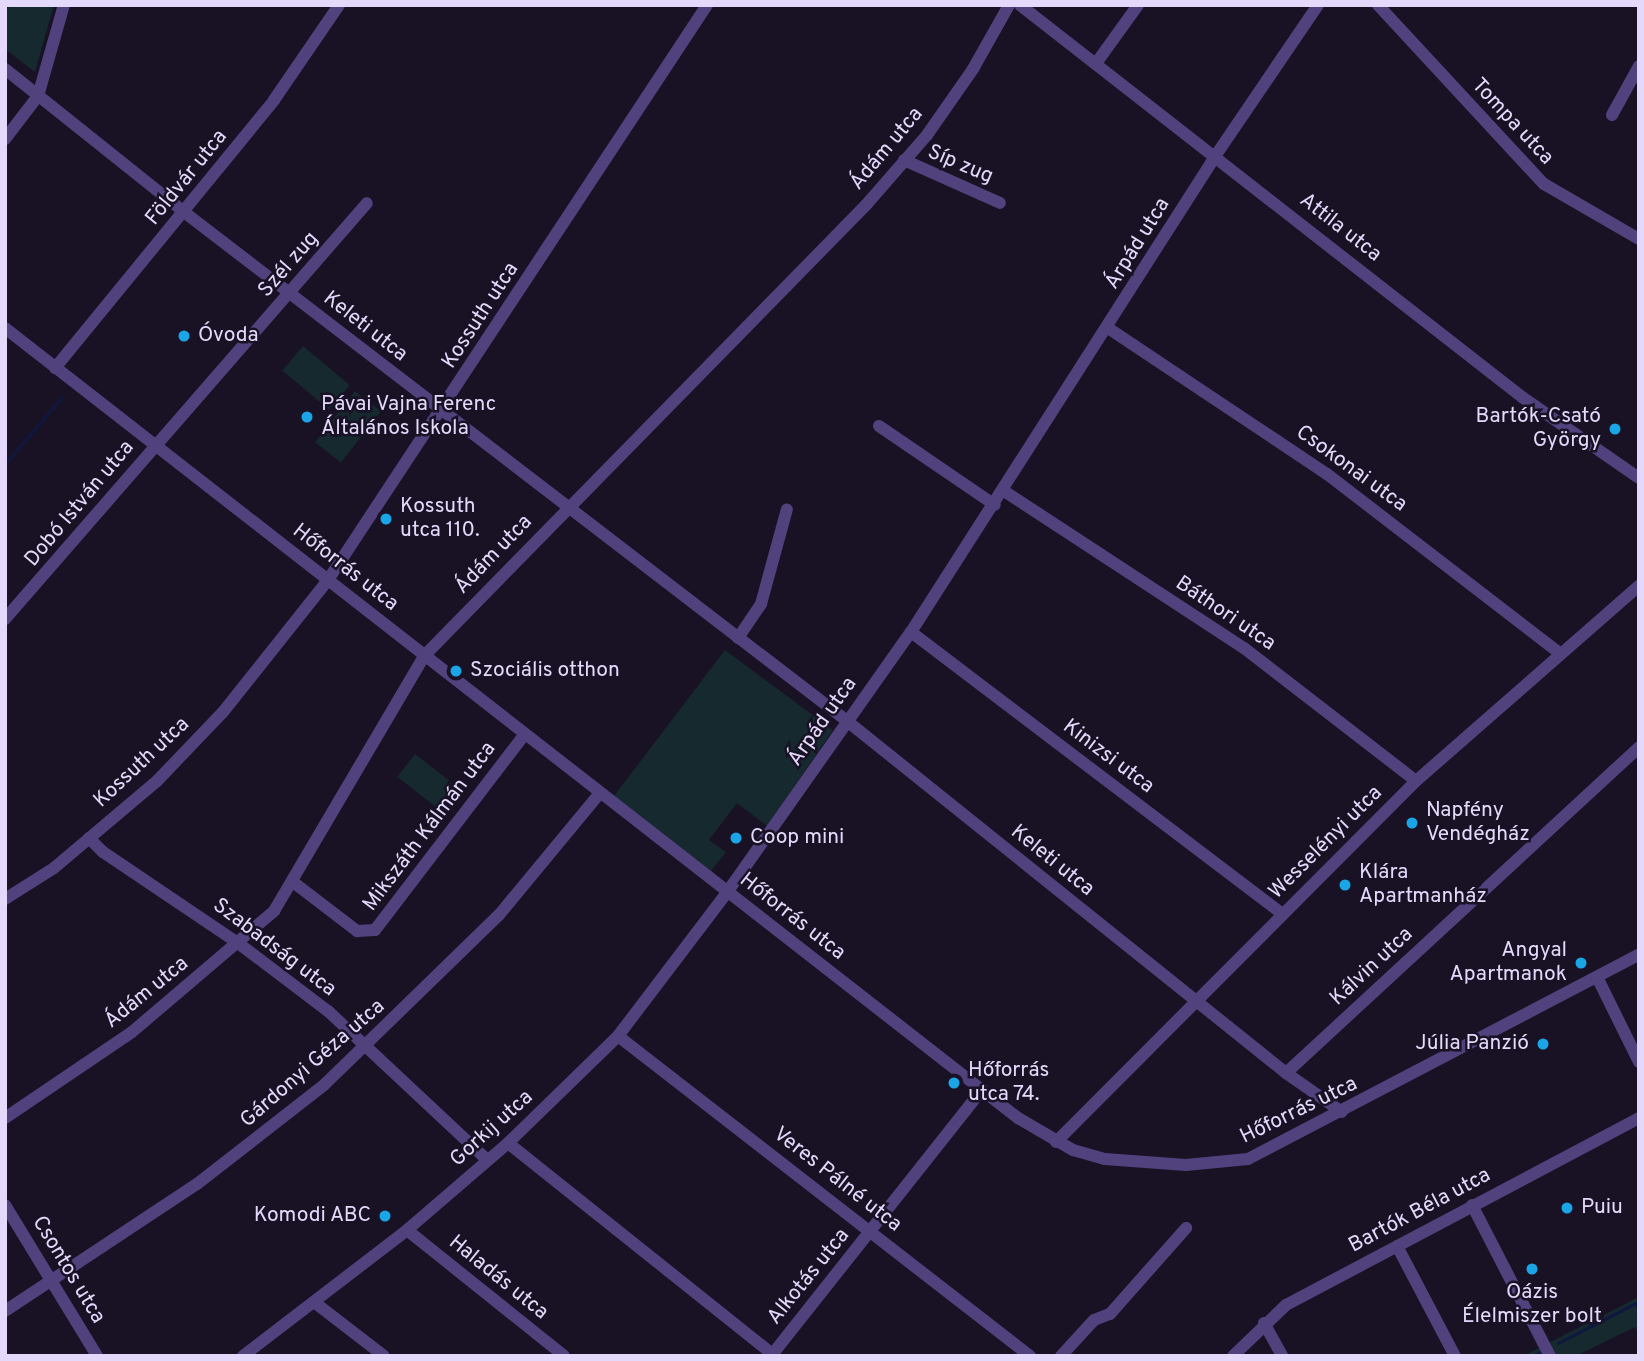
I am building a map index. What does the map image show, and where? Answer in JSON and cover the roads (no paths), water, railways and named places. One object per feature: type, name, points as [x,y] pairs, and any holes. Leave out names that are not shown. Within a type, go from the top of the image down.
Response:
[{"type":"street","points":[[5,139],[38,96],[64,5]]},
{"type":"street","name":"Földvár utca","points":[[55,368],[274,100],[340,5]]},
{"type":"street","name":"Kossuth utca","points":[[5,899],[89,838],[156,781],[223,712],[328,580],[707,5]]},
{"type":"street","name":"Ádám utca","points":[[5,1118],[132,1032],[274,911],[425,655],[568,506],[833,239],[904,160],[973,69],[1009,5]]},
{"type":"street","name":"Attila utca","points":[[1020,5],[1097,62],[1522,397],[1639,478]]},
{"type":"street","points":[[1097,62],[1138,5]]},
{"type":"street","name":"Árpád utca","points":[[728,891],[911,632],[1004,491],[1216,155],[1318,5]]},
{"type":"street","name":"Tompa utca","points":[[1378,5],[1544,184],[1639,239]]},
{"type":"street","points":[[1612,115],[1639,66]]},
{"type":"street","name":"Keleti utca","points":[[5,69],[184,212],[847,721],[1286,1073],[1342,1112]]},
{"type":"street","name":"Síp zug","points":[[904,160],[1000,203]]},
{"type":"street","name":"Szél zug","points":[[156,445],[367,203]]},
{"type":"street","name":"Hőforrás utca","points":[[5,328],[982,1090],[1056,1142],[1105,1159],[1219,1164],[1261,1154],[1639,956]]},
{"type":"street","name":"Csokonai utca","points":[[1108,328],[1327,474],[1561,654]]},
{"type":"street","points":[[879,426],[995,505]]},
{"type":"street","name":"Dobó István utca","points":[[5,619],[156,445]]},
{"type":"street","name":"Báthori utca","points":[[1004,491],[1244,648],[1416,781]]},
{"type":"street","points":[[738,638],[761,604],[787,509]]},
{"type":"street","name":"Wesselényi utca","points":[[1056,1142],[1198,1003],[1282,914],[1416,781],[1639,586]]},
{"type":"street","name":"Kinizsi utca","points":[[911,632],[1282,914]]},
{"type":"street","name":"Mikszáth Kálmán utca","points":[[293,882],[357,931],[375,930],[525,734]]},
{"type":"street","name":"Kálvin utca","points":[[1286,1073],[1639,747]]},
{"type":"street","name":"Gárdonyi Géza utca","points":[[5,1311],[197,1184],[293,1110],[367,1045],[499,915],[600,793]]},
{"type":"street","name":"Szabadság utca","points":[[89,838],[103,852],[238,943],[367,1045],[487,1160]]},
{"type":"street","name":"Gorkij utca","points":[[243,1356],[407,1230],[508,1143],[618,1035],[728,891]]},
{"type":"street","points":[[1597,977],[1639,1062]]},
{"type":"street","name":"Veres Pálné utca","points":[[618,1035],[872,1230],[1030,1356]]},
{"type":"street","name":"Alkotás utca","points":[[773,1355],[982,1090]]},
{"type":"street","name":"Bartók Béla utca","points":[[1233,1356],[1264,1323],[1294,1300],[1639,1118]]},
{"type":"street","points":[[508,1143],[773,1355]]},
{"type":"street","name":"Csontos utca","points":[[5,1205],[97,1356]]},
{"type":"street","points":[[1472,1205],[1550,1356]]},
{"type":"street","points":[[1061,1356],[1094,1320],[1110,1314],[1186,1228]]},
{"type":"street","name":"Haladás utca","points":[[407,1230],[564,1356]]},
{"type":"street","points":[[1397,1246],[1455,1356]]},
{"type":"street","points":[[314,1302],[384,1356]]},
{"type":"street","points":[[1264,1323],[1282,1356]]},
{"type":"waterway","points":[[5,464],[61,398]]},
{"type":"waterway","points":[[1558,1343],[1636,1303],[1638,1307]]},
{"type":"waterway","points":[[1533,1356],[1543,1351]]},
{"type":"place","name":"Óvoda","points":[[184,336]]},
{"type":"place","name":"Pávai Vajna Ferenc Általános Iskola","points":[[307,417]]},
{"type":"place","name":"Bartók-Csató György","points":[[1615,429]]},
{"type":"place","name":"Kossuth utca 110.","points":[[386,519]]},
{"type":"place","name":"Szociális otthon","points":[[456,671]]},
{"type":"place","name":"Napfény Vendégház","points":[[1412,823]]},
{"type":"place","name":"Coop mini","points":[[736,838]]},
{"type":"place","name":"Klára Apartmanház","points":[[1345,885]]},
{"type":"place","name":"Angyal Apartmanok","points":[[1581,963]]},
{"type":"place","name":"Júlia Panzió","points":[[1543,1044]]},
{"type":"place","name":"Hőforrás utca 74.","points":[[954,1083]]},
{"type":"place","name":"Puiu","points":[[1567,1208]]},
{"type":"place","name":"Komodi ABC","points":[[385,1216]]},
{"type":"place","name":"Oázis Élelmiszer bolt","points":[[1532,1269]]}]
